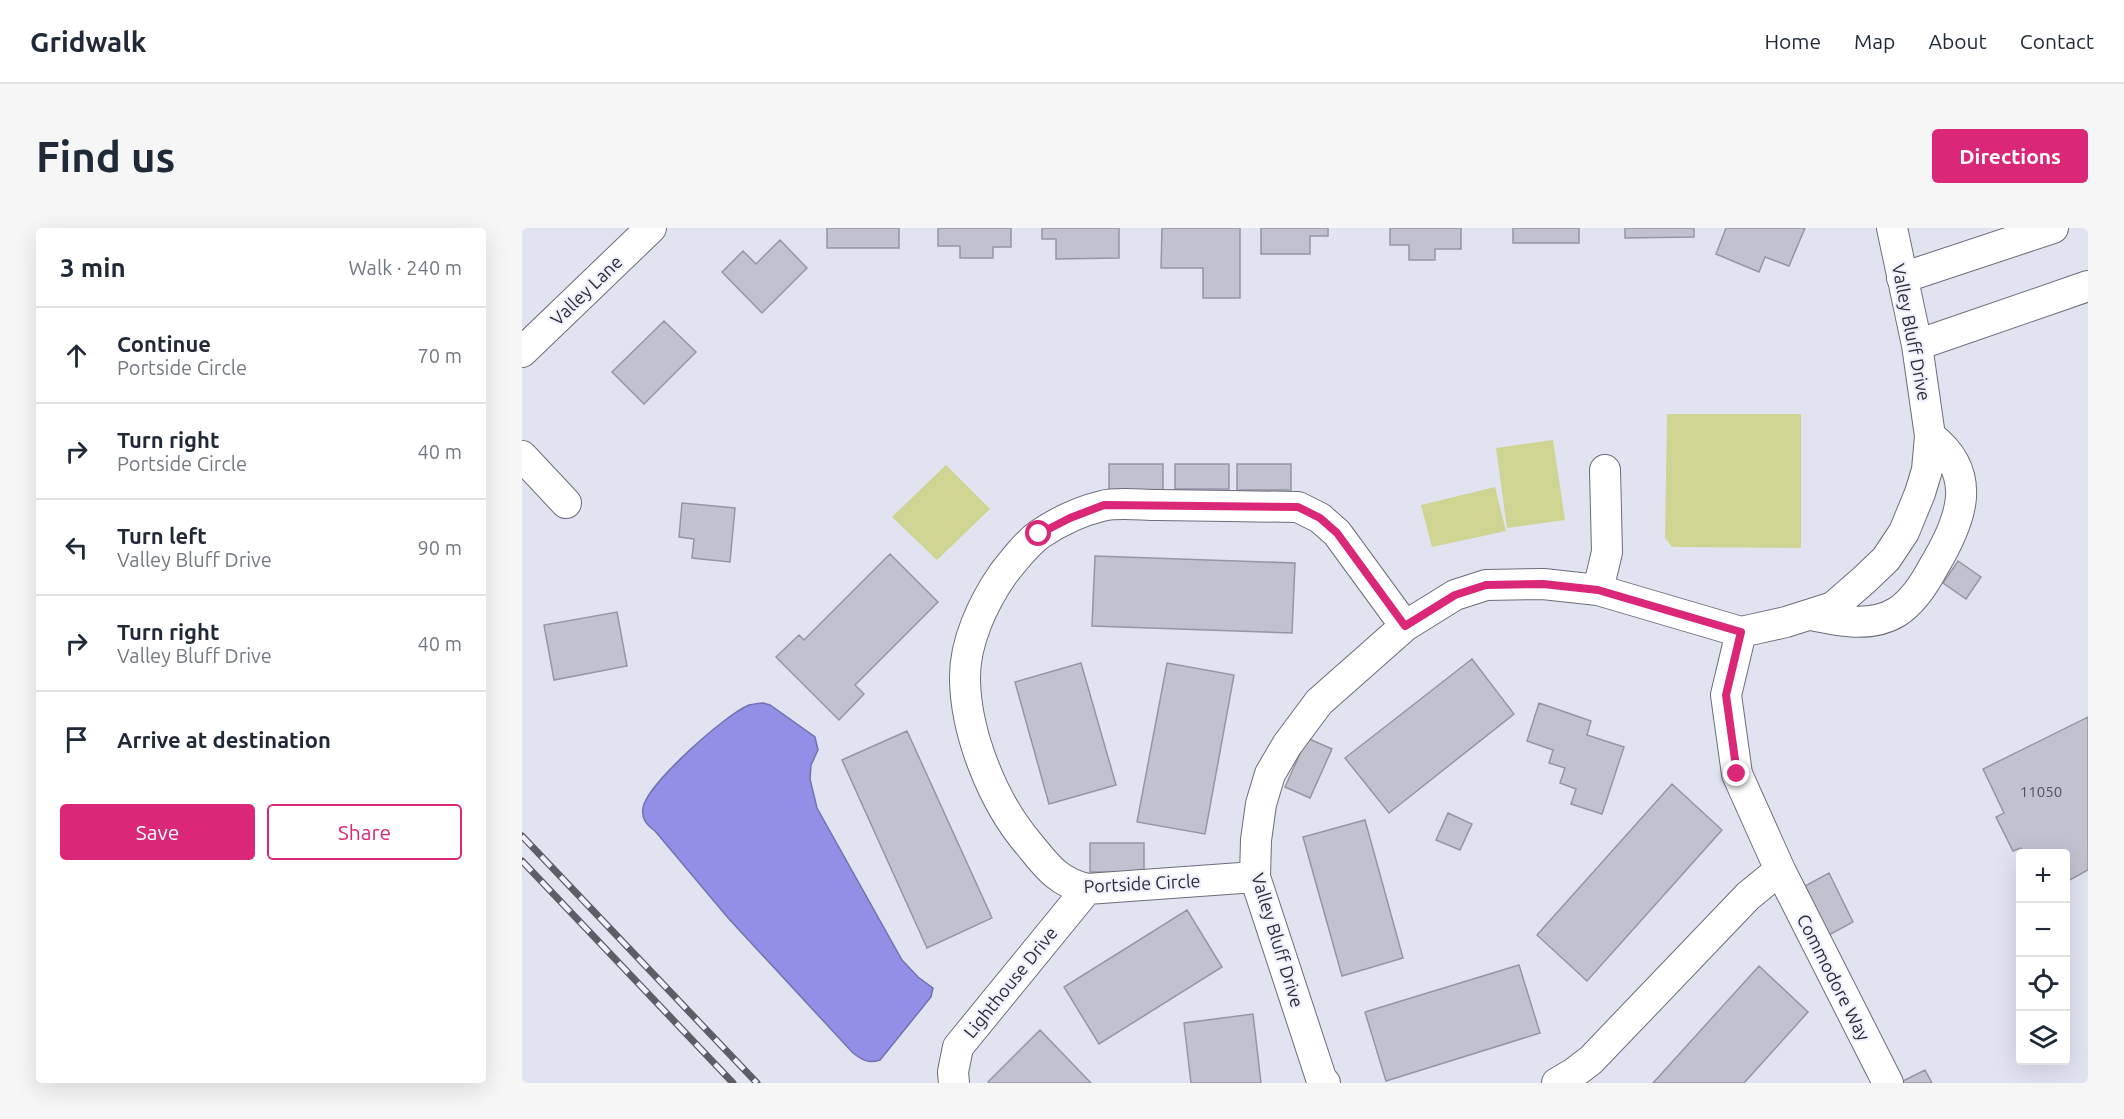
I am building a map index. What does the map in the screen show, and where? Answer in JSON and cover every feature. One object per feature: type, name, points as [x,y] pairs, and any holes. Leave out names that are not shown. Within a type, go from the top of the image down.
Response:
[{"type":"street","name":"Valley Lane","points":[[522,352],[651,228]]},
{"type":"street","name":"Valley Bluff Drive","points":[[1325,1083],[1256,877],[1256,840],[1261,804],[1270,774],[1287,744],[1318,702],[1405,626],[1455,595],[1486,585],[1543,584],[1598,590],[1741,632],[1811,615],[1833,607],[1886,559],[1904,532],[1927,470],[1930,435],[1917,345],[1892,228]]},
{"type":"street","points":[[1902,278],[2053,228]]},
{"type":"street","points":[[1917,345],[2088,286]]},
{"type":"street","name":"Valley Bluff Drive","points":[[1811,615],[1857,622],[1877,620],[1896,612],[1913,598],[1931,573],[1958,519],[1962,497],[1959,477],[1951,457],[1930,435]]},
{"type":"street","points":[[522,456],[566,503]]},
{"type":"street","points":[[1598,590],[1607,552],[1605,470]]},
{"type":"street","name":"Portside Circle","points":[[1256,877],[1087,889],[1072,886],[1057,877],[1021,834],[997,797],[980,758],[971,720],[965,679],[969,651],[978,617],[997,584],[1015,558],[1039,534],[1070,518],[1104,505],[1298,507],[1320,518],[1337,533],[1405,626]]},
{"type":"street","points":[[1557,1083],[1575,1073],[1591,1059],[1749,896],[1780,870],[1737,774],[1726,695],[1741,632]]},
{"type":"street","name":"Commodore Way","points":[[1780,870],[1888,1083]]},
{"type":"street","name":"Lighthouse Drive","points":[[954,1083],[953,1071],[957,1047],[1087,889]]},
{"type":"green space","points":[[1667,414],[1801,414],[1801,548],[1672,547],[1665,538]]},
{"type":"green space","points":[[1553,440],[1565,520],[1507,528],[1496,448]]},
{"type":"green space","points":[[946,465],[990,509],[937,560],[892,517]]},
{"type":"green space","points":[[1495,487],[1506,531],[1432,547],[1421,505]]},
{"type":"shaded area","points":[[763,703],[770,705],[815,737],[818,750],[811,765],[810,779],[817,808],[902,960],[918,977],[933,988],[931,997],[880,1060],[866,1061],[853,1053],[729,919],[644,819],[643,808],[648,797],[672,767],[706,735],[738,711],[749,705]]},
{"type":"building","points":[[827,228],[899,228],[899,248],[827,248]]},
{"type":"building","points":[[938,228],[1011,228],[1011,247],[993,247],[993,258],[960,258],[960,246],[938,246]]},
{"type":"building","points":[[1042,228],[1119,228],[1119,258],[1056,259],[1056,239],[1042,239]]},
{"type":"building","points":[[1162,228],[1240,228],[1240,298],[1203,298],[1203,268],[1161,268]]},
{"type":"building","points":[[1261,228],[1328,228],[1328,236],[1310,236],[1310,254],[1261,254]]},
{"type":"building","points":[[1390,228],[1461,228],[1461,249],[1435,249],[1435,260],[1409,260],[1409,245],[1390,245]]},
{"type":"building","points":[[1513,228],[1579,228],[1579,243],[1513,243]]},
{"type":"building","points":[[1625,228],[1694,228],[1694,237],[1625,238]]},
{"type":"building","points":[[1726,228],[1805,228],[1789,266],[1765,257],[1759,272],[1716,254]]},
{"type":"building","points":[[780,240],[807,268],[762,313],[722,272],[743,251],[756,264]]},
{"type":"building","points":[[664,321],[696,352],[644,404],[612,372]]},
{"type":"building","points":[[1109,464],[1163,464],[1163,490],[1109,490]]},
{"type":"building","points":[[1175,464],[1229,464],[1229,489],[1175,489]]},
{"type":"building","points":[[1237,464],[1291,464],[1291,490],[1237,490]]},
{"type":"building","points":[[682,503],[735,508],[730,562],[692,558],[694,539],[679,537]]},
{"type":"building","points":[[890,554],[938,602],[855,685],[864,694],[839,720],[776,657],[799,635],[804,640]]},
{"type":"building","points":[[1095,556],[1295,563],[1292,633],[1092,626]]},
{"type":"building","points":[[1958,561],[1981,577],[1966,599],[1943,583]]},
{"type":"building","points":[[617,612],[627,666],[554,680],[544,625]]},
{"type":"building","points":[[1472,659],[1514,714],[1389,813],[1345,758]]},
{"type":"building","points":[[1081,663],[1116,785],[1049,804],[1015,682]]},
{"type":"building","points":[[1167,663],[1234,675],[1205,834],[1137,822]]},
{"type":"building","points":[[1539,703],[1591,721],[1587,735],[1624,747],[1602,814],[1571,804],[1576,789],[1560,783],[1565,768],[1549,763],[1553,750],[1527,741]]},
{"type":"building","points":[[2088,717],[2088,870],[2070,880],[2070,849],[2021,848],[2013,851],[1996,817],[2004,813],[1983,769]]},
{"type":"building","points":[[907,731],[992,918],[927,948],[842,760]]},
{"type":"building","points":[[1307,738],[1332,749],[1310,798],[1285,787]]},
{"type":"building","points":[[1672,784],[1722,830],[1587,981],[1537,935]]},
{"type":"building","points":[[1448,813],[1472,824],[1460,850],[1436,840]]},
{"type":"building","points":[[1365,820],[1403,958],[1342,976],[1303,837]]},
{"type":"building","points":[[1090,843],[1144,843],[1144,872],[1090,872]]},
{"type":"building","points":[[1829,873],[1853,922],[1829,935],[1805,886]]},
{"type":"building","points":[[1187,910],[1222,967],[1099,1044],[1064,987]]},
{"type":"building","points":[[1519,965],[1540,1033],[1386,1081],[1365,1012]]},
{"type":"building","points":[[1759,966],[1808,1012],[1744,1083],[1653,1083]]},
{"type":"building","points":[[1253,1014],[1261,1083],[1191,1083],[1184,1023]]},
{"type":"building","points":[[1040,1030],[1091,1083],[989,1083],[988,1082]]},
{"type":"building","points":[[1925,1070],[1932,1083],[1901,1082]]},
{"type":"railway","points":[[522,836],[757,1083]]},
{"type":"railway","points":[[522,861],[733,1083]]},
{"type":"route","points":[[1039,534],[1070,518],[1104,505],[1298,507],[1320,518],[1337,533],[1405,626],[1455,595],[1486,585],[1543,584],[1598,590],[1741,632],[1726,695],[1737,774]]}]
